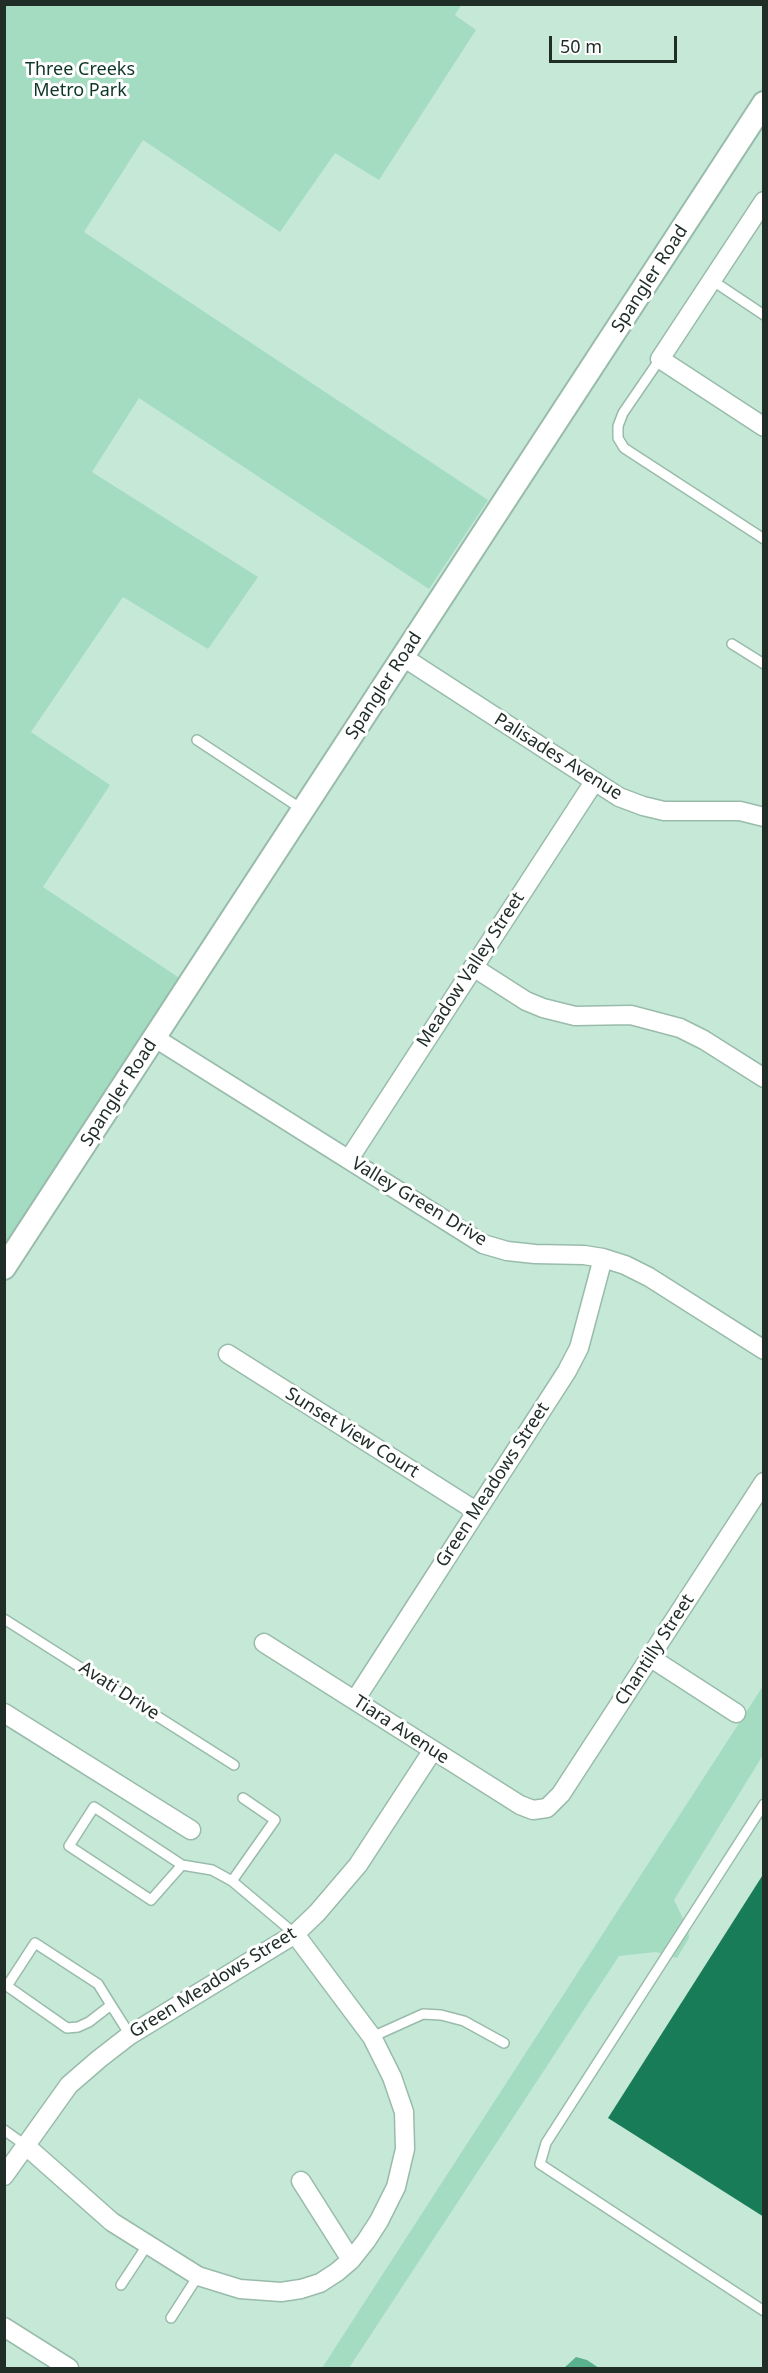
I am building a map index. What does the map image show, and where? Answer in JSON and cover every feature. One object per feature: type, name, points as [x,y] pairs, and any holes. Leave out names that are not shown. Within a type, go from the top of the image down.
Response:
[{"type":"street","name":"Spangler Road","points":[[4,1268],[764,103]]},
{"type":"street","points":[[764,201],[660,359],[764,427]]},
{"type":"street","name":"Palisades Avenue","points":[[403,657],[619,797],[664,811],[740,811],[764,817]]},
{"type":"street","name":"Meadow Valley Street","points":[[349,1159],[594,782]]},
{"type":"street","points":[[473,968],[513,993],[543,1008],[575,1016],[631,1015],[680,1028],[764,1078]]},
{"type":"street","name":"Valley Green Drive","points":[[155,1038],[483,1244],[507,1251],[603,1258],[625,1265],[649,1277],[764,1350]]},
{"type":"street","name":"Green Meadows Street","points":[[354,1700],[567,1371],[579,1348],[603,1258]]},
{"type":"street","name":"Sunset View Court","points":[[228,1354],[476,1511]]},
{"type":"street","name":"Chantilly Street","points":[[540,1809],[547,1808],[557,1800],[764,1482]]},
{"type":"street","name":"Tiara Avenue","points":[[264,1643],[520,1805],[540,1809]]},
{"type":"street","points":[[651,1658],[736,1713]]},
{"type":"street","points":[[4,1713],[191,1830]]},
{"type":"street","name":"Green Meadows Street","points":[[4,2176],[69,2085],[99,2059],[130,2035],[294,1934],[338,1890],[357,1865],[433,1750]]},
{"type":"street","points":[[25,2145],[90,2205],[112,2222],[198,2276],[240,2289],[281,2292],[320,2283],[351,2259],[375,2228],[396,2187],[405,2149],[401,2103],[392,2077],[372,2037],[294,1934]]},
{"type":"street","points":[[301,2181],[351,2259]]},
{"type":"street","points":[[4,2327],[69,2368]]},
{"type":"lane","points":[[713,281],[764,315]]},
{"type":"lane","points":[[660,359],[623,413],[618,426],[618,438],[624,448],[764,539]]},
{"type":"lane","points":[[732,644],[764,664]]},
{"type":"lane","points":[[196,741],[303,810]]},
{"type":"lane","name":"Avati Drive","points":[[4,1618],[234,1765]]},
{"type":"lane","points":[[232,1881],[275,1820],[243,1798]]},
{"type":"lane","points":[[764,1804],[546,2143],[540,2164],[764,2312]]},
{"type":"lane","points":[[182,1865],[151,1900],[69,1846],[94,1807],[182,1865],[212,1870],[232,1881],[294,1934]]},
{"type":"lane","points":[[111,2005],[89,2022],[78,2027],[67,2028],[7,1986],[35,1943],[98,1984],[130,2035]]},
{"type":"lane","points":[[372,2037],[423,2014],[441,2015],[464,2021],[504,2043]]},
{"type":"lane","points":[[4,2130],[25,2145]]},
{"type":"lane","points":[[121,2284],[148,2244]]},
{"type":"lane","points":[[171,2318],[198,2276]]},
{"type":"green space","name":"Three Creeks Metro Park","points":[[5,5],[461,5],[455,15],[476,30],[379,180],[335,153],[280,232],[143,140],[84,232],[488,500],[429,589],[139,398],[92,472],[258,577],[208,649],[123,597],[31,732],[110,785],[43,887],[181,979],[5,1251]]},
{"type":"green space","points":[[763,1686],[763,1755],[674,1900],[688,1929],[689,1938],[677,1958],[656,1952],[619,1956],[349,2368],[322,2368]]},
{"type":"shaded area","points":[[576,2357],[587,2360],[599,2368],[564,2368]]},
{"type":"building","points":[[764,1873],[764,2217],[608,2118]]}]
